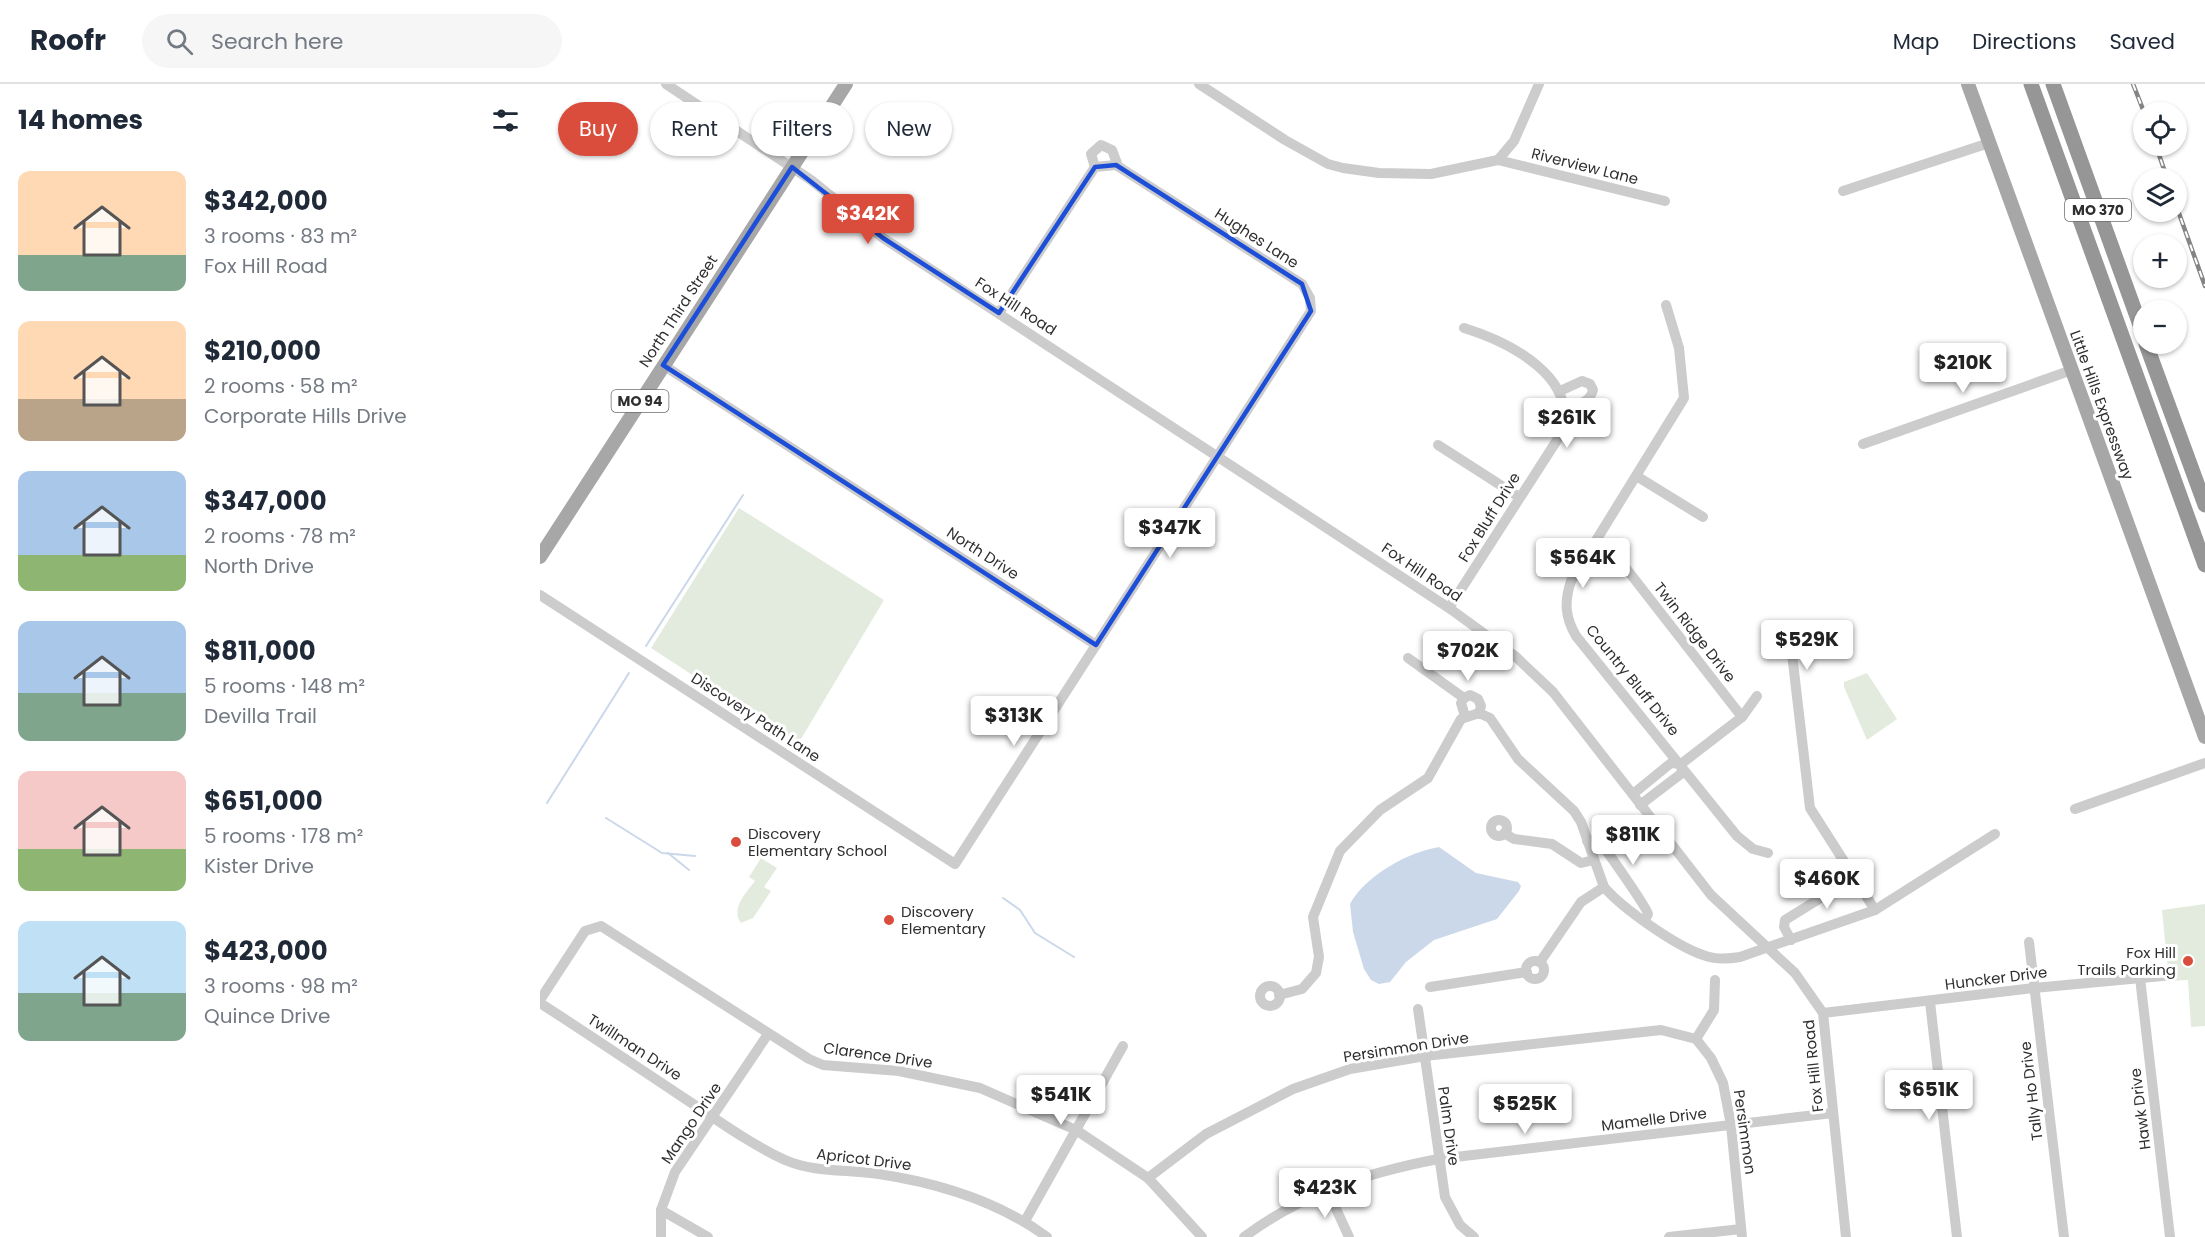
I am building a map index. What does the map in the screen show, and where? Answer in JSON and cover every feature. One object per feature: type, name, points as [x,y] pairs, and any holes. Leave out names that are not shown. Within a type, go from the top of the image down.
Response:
[{"type":"highway","name":"MO 370","points":[[2031,84],[2205,565]]},
{"type":"highway","name":"MO 370","points":[[2053,84],[2133,306]]},
{"type":"highway","points":[[2150,354],[2205,505]]},
{"type":"main road","name":"North Third Street","points":[[540,557],[846,84]]},
{"type":"main road","name":"Little Hills Expressway","points":[[1968,84],[2205,737]]},
{"type":"street","name":"Fox Hill Road","points":[[666,84],[830,194],[874,232],[1449,608],[1515,656],[1552,692],[1711,895],[1795,973],[1823,1013],[1846,1237]]},
{"type":"street","name":"Riverview Lane","points":[[1199,84],[1285,140],[1336,166],[1379,173],[1431,174],[1498,160],[1665,201]]},
{"type":"street","name":"Riverview Lane","points":[[1498,160],[1514,141],[1539,84]]},
{"type":"street","points":[[1843,191],[1989,143]]},
{"type":"street","name":"Hughes Lane","points":[[999,313],[1095,167],[1091,154],[1101,145],[1112,150],[1118,166],[1302,284],[1310,298],[1311,311],[1218,456]]},
{"type":"street","points":[[1095,167],[1108,164],[1118,166]]},
{"type":"street","name":"Country Bluff Drive","points":[[1666,305],[1677,340],[1684,398],[1638,477],[1571,581],[1566,596],[1570,626],[1737,836],[1753,849],[1768,853]]},
{"type":"street","name":"Fox Bluff Drive","points":[[1449,608],[1559,437],[1564,409],[1560,391],[1548,374],[1489,336],[1464,328]]},
{"type":"street","name":"North Drive","points":[[663,365],[1096,645]]},
{"type":"street","points":[[1863,444],[2072,370]]},
{"type":"street","points":[[1560,391],[1582,381],[1590,384],[1593,390],[1592,396],[1585,401],[1564,409]]},
{"type":"street","points":[[1438,445],[1520,497]]},
{"type":"street","points":[[1096,645],[1218,456]]},
{"type":"street","points":[[1638,477],[1703,517]]},
{"type":"street","name":"Twin Ridge Drive","points":[[1595,544],[1618,558],[1742,717]]},
{"type":"street","name":"Discovery Path Lane","points":[[540,595],[955,864],[1096,645]]},
{"type":"street","points":[[1803,643],[1793,649],[1792,654],[1810,808],[1875,910]]},
{"type":"street","points":[[1408,658],[1464,698]]},
{"type":"street","points":[[1465,716],[1461,703],[1464,698],[1470,696],[1478,699],[1481,706],[1479,713]]},
{"type":"street","points":[[1633,794],[1671,763],[1681,764],[1742,717],[1757,696]]},
{"type":"street","points":[[1280,995],[1302,989],[1316,973],[1319,957],[1313,917],[1340,851],[1380,810],[1428,778],[1456,726],[1465,716],[1479,713],[1490,718],[1518,759],[1575,811],[1604,887],[1625,908],[1705,956],[1729,959],[1875,910],[1995,834]]},
{"type":"street","points":[[2075,808],[2205,763]]},
{"type":"street","points":[[1640,804],[1682,773],[1681,764]]},
{"type":"street","points":[[1504,833],[1514,839],[1552,844],[1581,863],[1594,860]]},
{"type":"street","points":[[1587,841],[1597,839],[1603,845],[1626,882],[1646,907],[1648,914],[1645,920]]},
{"type":"street","points":[[1791,940],[1784,927],[1785,920],[1853,878]]},
{"type":"street","points":[[1430,987],[1527,972],[1532,962],[1540,962],[1581,902],[1604,887]]},
{"type":"street","name":"Clarence Drive","points":[[540,1001],[585,931],[601,926],[809,1059],[823,1065],[899,1071],[981,1088],[1076,1130],[1148,1178],[1202,1237]]},
{"type":"street","name":"Tally Ho Drive","points":[[2029,942],[2064,1237]]},
{"type":"street","name":"Huncker Drive","points":[[1823,1013],[2034,988],[2173,975]]},
{"type":"street","name":"Hawk Drive","points":[[2140,978],[2170,1237]]},
{"type":"street","points":[[1696,1039],[1714,1010],[1715,980]]},
{"type":"street","name":"Twillman Drive","points":[[540,1001],[714,1118]]},
{"type":"street","points":[[1930,1002],[1957,1237]]},
{"type":"street","name":"Palm Drive","points":[[1418,1010],[1445,1197],[1461,1225],[1474,1237]]},
{"type":"street","name":"Persimmon Drive","points":[[1148,1178],[1206,1134],[1293,1089],[1350,1069],[1425,1056],[1661,1030],[1696,1039]]},
{"type":"street","name":"Mango Drive","points":[[661,1237],[661,1210],[675,1172],[714,1118],[768,1034]]},
{"type":"street","name":"Persimmon","points":[[1696,1039],[1711,1058],[1723,1083],[1731,1125],[1742,1233]]},
{"type":"street","points":[[1025,1221],[1123,1046]]},
{"type":"street","name":"Mamelle Drive","points":[[1244,1237],[1268,1219],[1327,1189],[1382,1170],[1438,1159],[1833,1113]]},
{"type":"street","name":"Apricot Drive","points":[[714,1118],[795,1163],[826,1170],[876,1174],[925,1183],[976,1198],[1025,1221],[1047,1237]]},
{"type":"street","points":[[1327,1189],[1349,1237]]},
{"type":"street","points":[[661,1210],[708,1237]]},
{"type":"street","points":[[1669,1237],[1742,1233]]},
{"type":"highlighted area","points":[[1116,165],[1302,284],[1311,311],[1096,645],[663,365],[792,167],[883,238],[999,313],[1095,167]]},
{"type":"shaded area","points":[[739,508],[884,600],[798,744],[651,648]]},
{"type":"shaded area","points":[[1867,673],[1897,719],[1867,740],[1844,687],[1844,682]]},
{"type":"shaded area","points":[[761,858],[777,868],[764,887],[771,891],[753,918],[741,923],[738,918],[738,907],[755,881],[749,877]]},
{"type":"shaded area","points":[[2205,904],[2205,1026],[2191,1027],[2188,980],[2169,981],[2162,910]]},
{"type":"water","points":[[1439,847],[1476,873],[1518,882],[1521,886],[1519,891],[1497,919],[1434,940],[1406,962],[1390,982],[1379,984],[1371,980],[1364,969],[1353,932],[1350,904],[1366,884],[1388,867],[1414,854]]},
{"type":"waterway","points":[[646,646],[743,495]]},
{"type":"waterway","points":[[547,803],[629,673]]},
{"type":"waterway","points":[[606,818],[662,853],[695,856]]},
{"type":"waterway","points":[[668,853],[689,870]]},
{"type":"waterway","points":[[1003,898],[1020,910],[1035,933],[1074,957]]},
{"type":"railway","points":[[2133,84],[2140,102]]},
{"type":"railway","points":[[2159,156],[2164,168]]},
{"type":"railway","points":[[2182,222],[2205,286]]},
{"type":"place","name":"Discovery Elementary School","points":[[736,842]]},
{"type":"place","name":"Discovery Elementary","points":[[889,920]]},
{"type":"place","name":"Fox Hill Trails Parking","points":[[2188,961]]}]
